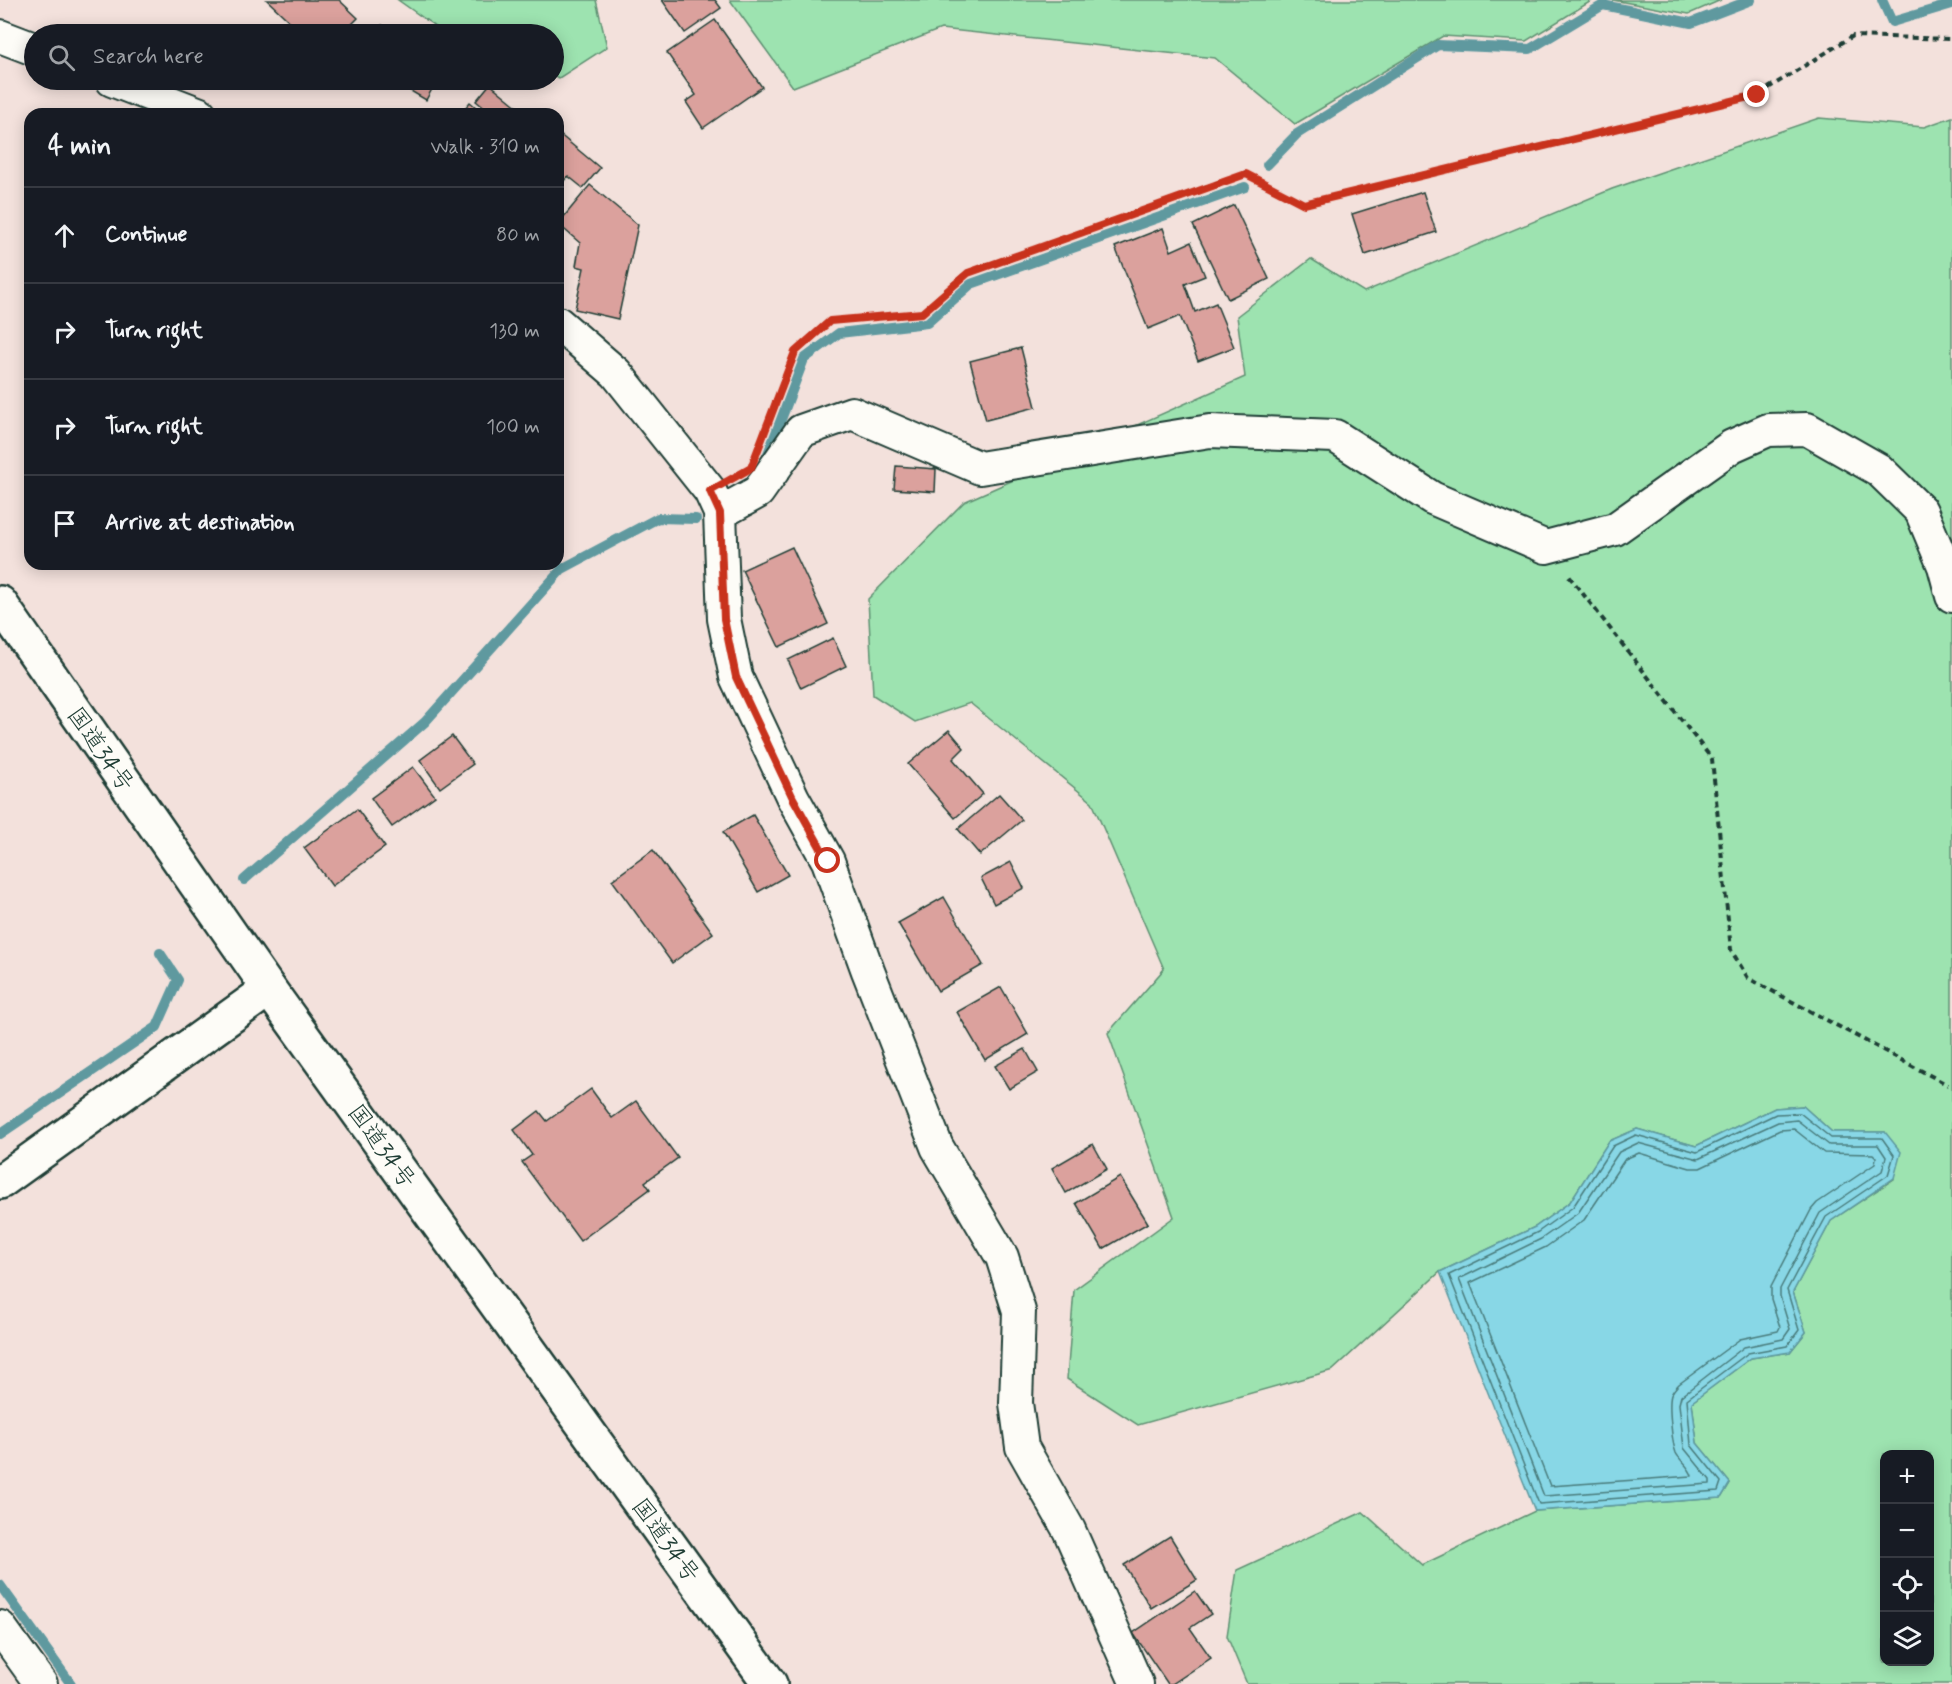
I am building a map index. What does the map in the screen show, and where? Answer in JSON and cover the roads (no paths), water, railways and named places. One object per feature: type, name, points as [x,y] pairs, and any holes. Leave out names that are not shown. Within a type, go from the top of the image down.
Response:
[{"type":"main road","name":"国道34号","points":[[0,603],[269,989],[770,1684]]},
{"type":"main road","points":[[0,1182],[269,989]]},
{"type":"street","points":[[0,36],[24,45]]},
{"type":"street","points":[[138,90],[184,108]]},
{"type":"street","points":[[564,328],[616,373],[710,491],[720,513],[724,619],[736,677],[793,798],[828,861],[868,971],[938,1146],[1002,1257],[1019,1311],[1016,1403],[1022,1447],[1069,1530],[1137,1684]]},
{"type":"street","points":[[720,513],[758,492],[801,431],[852,412],[980,468],[1210,431],[1335,436],[1432,498],[1546,547],[1616,529],[1732,446],[1768,430],[1807,429],[1879,470],[1921,511],[1944,566],[1952,596]]},
{"type":"street","points":[[0,1627],[41,1684]]},
{"type":"water","points":[[1803,1106],[1832,1132],[1885,1132],[1901,1152],[1894,1178],[1831,1221],[1793,1292],[1806,1332],[1790,1352],[1751,1358],[1692,1402],[1697,1443],[1730,1483],[1721,1498],[1535,1511],[1440,1272],[1535,1227],[1570,1202],[1609,1141],[1637,1129],[1696,1146],[1775,1108]]},
{"type":"waterway","points":[[1267,165],[1297,134],[1438,45],[1530,49],[1603,5],[1691,23],[1751,0]]},
{"type":"waterway","points":[[1882,0],[1892,22],[1952,4]]},
{"type":"waterway","points":[[766,459],[804,359],[839,333],[927,323],[971,284],[1245,187]]},
{"type":"waterway","points":[[564,568],[658,518],[696,519]]},
{"type":"waterway","points":[[244,880],[425,722],[561,570]]},
{"type":"waterway","points":[[0,1134],[157,1027],[178,980],[160,953]]},
{"type":"waterway","points":[[0,1585],[71,1684]]}]
